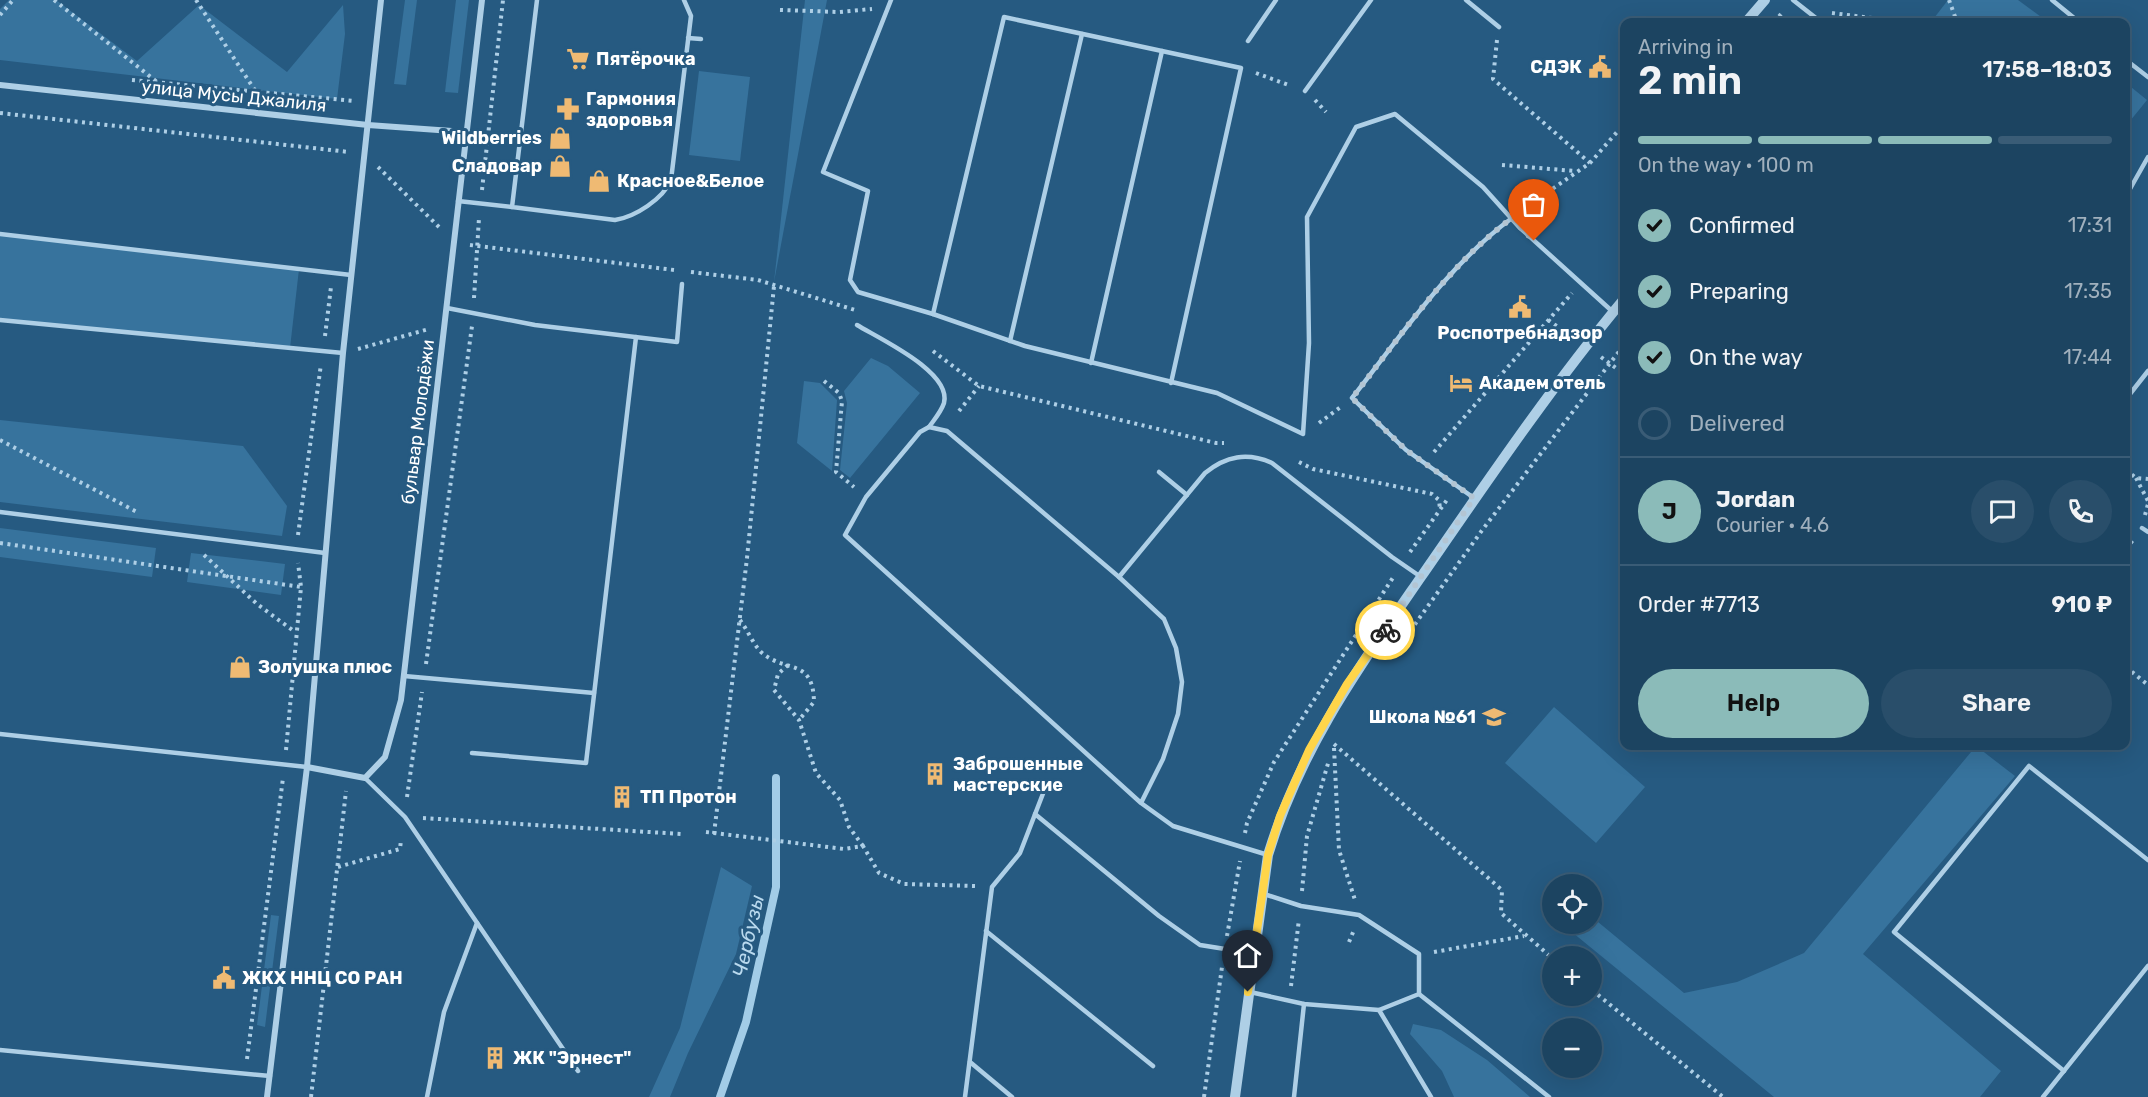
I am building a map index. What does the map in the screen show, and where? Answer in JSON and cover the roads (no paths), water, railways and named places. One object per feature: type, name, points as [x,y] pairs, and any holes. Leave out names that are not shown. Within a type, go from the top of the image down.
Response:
[{"type":"street","points":[[267,1097],[307,767],[343,353],[381,0]]},
{"type":"street","name":"бульвар Молодёжи","points":[[365,778],[385,757],[401,700],[482,0]]},
{"type":"street","points":[[1749,18],[1765,0]]},
{"type":"street","name":"улица Мусы Джалиля","points":[[0,85],[368,125],[466,132]]},
{"type":"street","points":[[1235,1097],[1268,855],[1280,816],[1309,750],[1347,684],[1474,498],[1620,304]]},
{"type":"street","points":[[307,767],[365,778]]},
{"type":"lane","points":[[512,207],[537,0]]},
{"type":"lane","points":[[458,201],[615,219],[626,217],[661,196],[671,180],[691,16],[684,0]]},
{"type":"lane","points":[[891,0],[823,172],[868,192],[850,280],[858,292],[933,314],[1010,341],[1217,393],[1303,434],[1309,355],[1307,217],[1356,127],[1395,114],[1483,188],[1613,312]]},
{"type":"lane","points":[[1248,41],[1276,0]]},
{"type":"lane","points":[[1305,90],[1371,0]]},
{"type":"lane","points":[[1466,0],[1499,27]]},
{"type":"lane","points":[[1793,0],[1816,18]]},
{"type":"lane","points":[[2052,0],[2074,18]]},
{"type":"lane","points":[[933,314],[1004,17],[1241,68],[1171,383]]},
{"type":"lane","points":[[1010,341],[1082,34]]},
{"type":"lane","points":[[688,38],[701,39]]},
{"type":"lane","points":[[1091,363],[1162,51]]},
{"type":"lane","points":[[2130,63],[2148,77]]},
{"type":"lane","points":[[2130,189],[2148,157]]},
{"type":"lane","points":[[1474,498],[1406,450],[1352,398],[1440,287],[1482,240],[1512,218]]},
{"type":"lane","points":[[0,234],[351,275]]},
{"type":"lane","points":[[447,308],[536,325],[677,342],[682,284]]},
{"type":"lane","points":[[0,320],[343,353]]},
{"type":"lane","points":[[857,326],[913,359],[938,380],[944,390],[944,402],[929,428]]},
{"type":"lane","points":[[472,753],[586,763],[636,337]]},
{"type":"lane","points":[[2130,394],[2148,371]]},
{"type":"lane","points":[[1141,803],[1163,759],[1178,714],[1182,681],[1176,648],[1164,619],[1119,577],[943,430],[929,428],[920,432],[866,497],[845,535],[1141,803],[1173,826],[1268,855]]},
{"type":"lane","points":[[1119,577],[1187,495],[1218,463],[1237,457],[1257,456],[1272,463],[1421,577]]},
{"type":"lane","points":[[1159,472],[1187,495]]},
{"type":"lane","points":[[0,512],[325,553]]},
{"type":"lane","points":[[2142,528],[2148,532]]},
{"type":"lane","points":[[404,676],[594,693]]},
{"type":"lane","points":[[0,734],[307,767]]},
{"type":"lane","points":[[2064,1071],[1894,932],[2030,766],[2148,860]]},
{"type":"lane","points":[[365,778],[405,817],[578,1071]]},
{"type":"lane","points":[[965,1097],[992,887],[1020,853],[1044,791]]},
{"type":"lane","points":[[1035,814],[1159,916],[1200,945],[1225,949],[1251,971]]},
{"type":"lane","points":[[1264,894],[1301,906],[1359,915],[1419,954],[1419,994]]},
{"type":"lane","points":[[427,1097],[444,1012],[477,923]]},
{"type":"lane","points":[[986,931],[1153,1066]]},
{"type":"lane","points":[[2043,1097],[2148,966]]},
{"type":"lane","points":[[1248,992],[1304,1004],[1379,1010],[1419,994]]},
{"type":"lane","points":[[1419,994],[1549,1097]]},
{"type":"lane","points":[[1294,1097],[1304,1004]]},
{"type":"lane","points":[[1379,1010],[1431,1097]]},
{"type":"lane","points":[[0,1050],[270,1076]]},
{"type":"lane","points":[[969,1062],[1011,1097]]},
{"type":"waterway","name":"Чербузы","points":[[720,1097],[746,1022],[776,887],[776,778]]},
{"type":"place","name":"Пятёрочка","points":[[578,59]]},
{"type":"place","name":"СДЭК","points":[[1600,67]]},
{"type":"place","name":"Гармония здоровья","points":[[568,109]]},
{"type":"place","name":"Wildberries","points":[[560,138]]},
{"type":"place","name":"Сладовар","points":[[560,166]]},
{"type":"place","name":"Красное&Белое","points":[[599,181]]},
{"type":"place","name":"Роспотребнадзор","points":[[1520,307]]},
{"type":"place","name":"Академ отель","points":[[1461,383]]},
{"type":"place","name":"Золушка плюс","points":[[240,667]]},
{"type":"place","name":"Школа №61","points":[[1494,717]]},
{"type":"place","name":"Заброшенные мастерские","points":[[935,774]]},
{"type":"place","name":"ТП Протон","points":[[622,797]]},
{"type":"place","name":"ЖКХ ННЦ СО РАН","points":[[224,978]]},
{"type":"place","name":"ЖК \"Эрнест\"","points":[[495,1058]]}]
